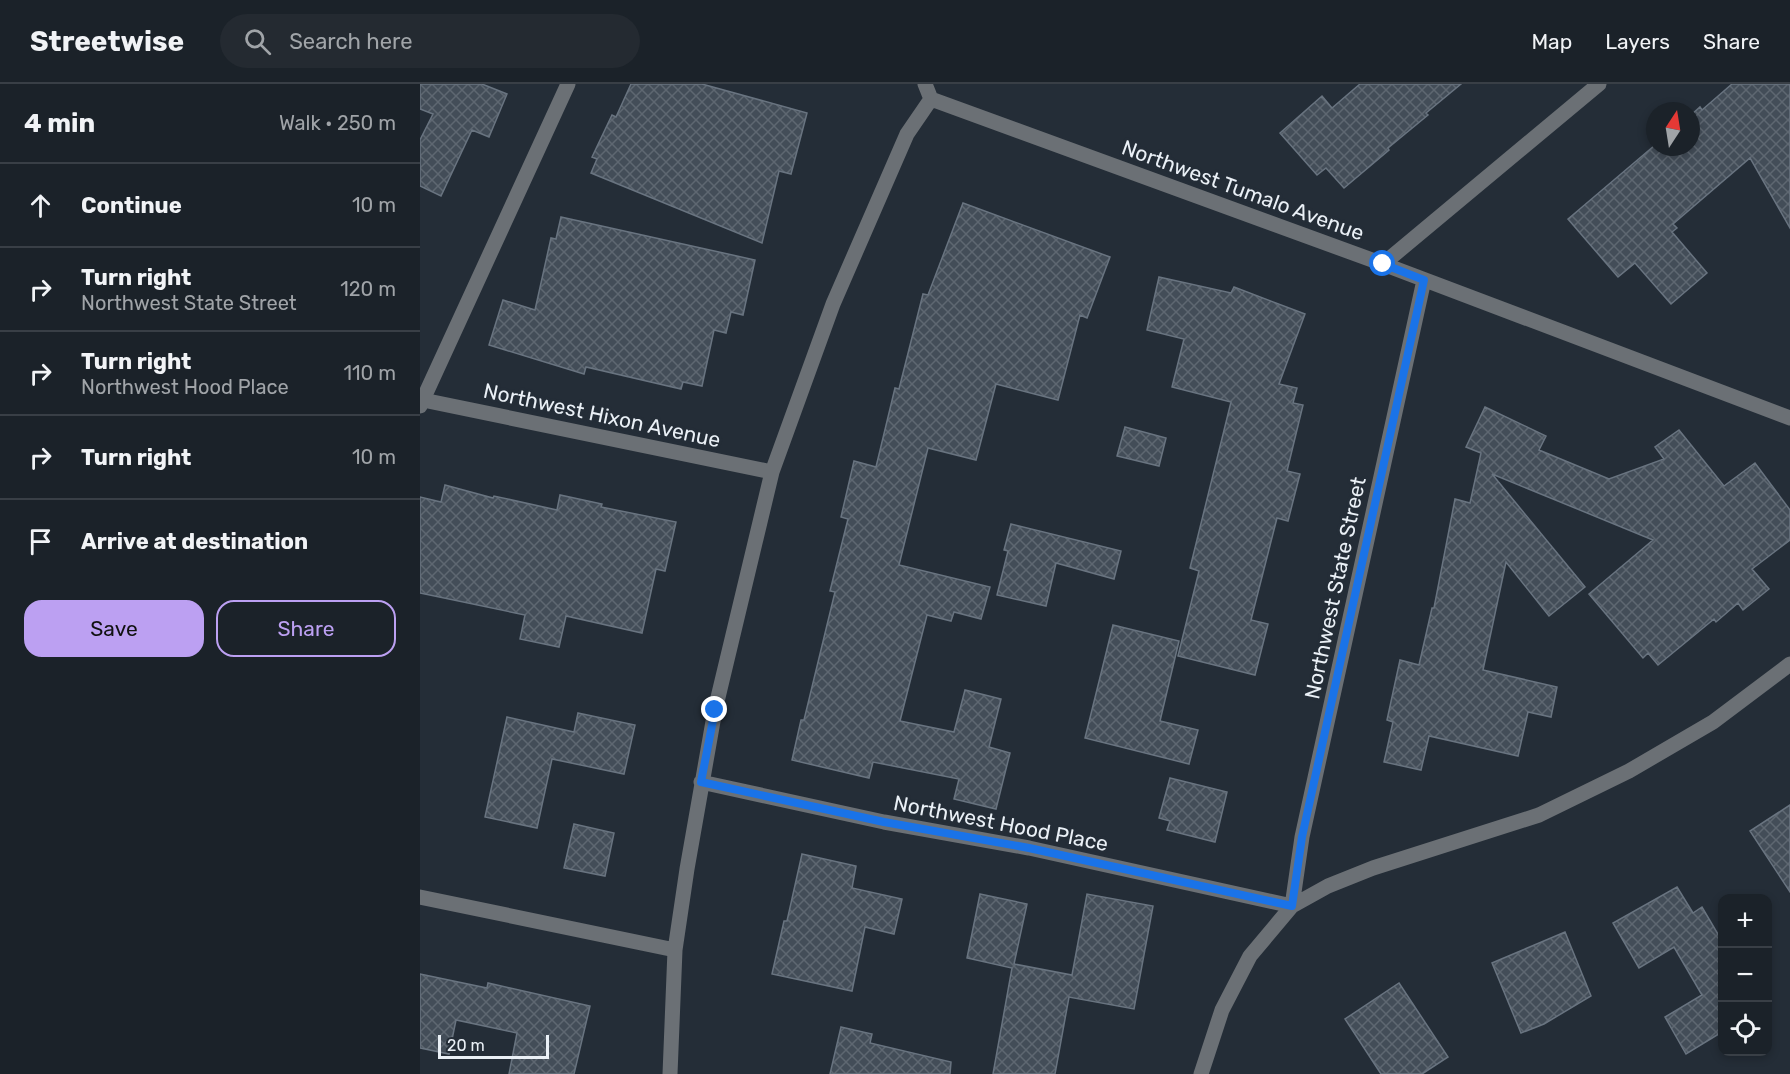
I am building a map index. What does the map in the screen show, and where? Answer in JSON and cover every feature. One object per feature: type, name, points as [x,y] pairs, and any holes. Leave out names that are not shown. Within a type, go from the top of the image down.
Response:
[{"type":"street","points":[[422,403],[568,84]]},
{"type":"street","points":[[670,1074],[675,950],[701,782],[715,710],[772,472],[842,283],[907,134],[931,99],[925,84]]},
{"type":"street","points":[[1383,264],[1599,84]]},
{"type":"street","name":"Northwest Tumalo Avenue","points":[[931,99],[1383,264],[1790,418]]},
{"type":"street","name":"Northwest State Street","points":[[1292,906],[1302,837],[1424,280]]},
{"type":"street","name":"Northwest Hixon Avenue","points":[[422,403],[772,472]]},
{"type":"street","points":[[1201,1074],[1222,1010],[1251,956],[1292,906],[1328,886],[1373,868],[1539,815],[1629,771],[1713,722],[1790,664]]},
{"type":"street","name":"Northwest Hood Place","points":[[701,782],[884,822],[1029,848],[1292,906]]},
{"type":"street","points":[[420,897],[675,950]]},
{"type":"building","points":[[420,84],[482,84],[507,94],[489,137],[472,130],[441,196],[420,186],[420,140],[433,114],[420,109]]},
{"type":"building","points":[[631,84],[702,84],[807,113],[791,174],[779,171],[762,243],[591,173],[597,159],[592,157],[612,115],[616,117]]},
{"type":"building","points":[[1360,84],[1461,84],[1344,188],[1326,168],[1317,175],[1280,133],[1322,96],[1332,108]]},
{"type":"building","points":[[1732,84],[1790,84],[1790,228],[1750,158],[1673,224],[1677,228],[1672,232],[1707,273],[1671,304],[1635,263],[1618,277],[1568,219],[1646,153],[1646,156],[1700,156],[1700,107],[1702,110]]},
{"type":"building","points":[[963,203],[1110,257],[1087,318],[1080,315],[1058,400],[996,384],[976,460],[928,448],[899,565],[990,587],[981,619],[954,612],[951,621],[927,615],[900,721],[954,732],[965,690],[1001,699],[989,747],[1010,753],[996,809],[954,799],[959,779],[873,762],[869,778],[792,760],[835,592],[830,591],[848,519],[841,517],[854,461],[876,467],[895,388],[899,389],[923,294],[928,295]]},
{"type":"building","points":[[561,217],[755,260],[743,315],[731,312],[726,333],[714,330],[702,386],[683,382],[681,389],[586,367],[584,374],[489,345],[503,300],[535,310],[551,238],[556,239]]},
{"type":"building","points":[[1159,277],[1231,293],[1234,287],[1305,314],[1279,384],[1297,388],[1293,403],[1303,405],[1287,471],[1300,474],[1288,521],[1277,518],[1251,620],[1268,624],[1255,675],[1178,656],[1199,571],[1190,568],[1231,402],[1172,387],[1184,339],[1147,330]]},
{"type":"building","points":[[1485,407],[1546,436],[1539,450],[1609,479],[1664,459],[1655,447],[1679,430],[1724,486],[1755,463],[1790,510],[1790,540],[1752,569],[1769,589],[1743,610],[1738,603],[1716,622],[1714,619],[1658,665],[1648,653],[1643,658],[1589,594],[1653,540],[1492,474],[1585,587],[1549,616],[1506,562],[1483,670],[1557,687],[1551,717],[1528,712],[1518,756],[1429,736],[1421,770],[1384,762],[1393,722],[1387,720],[1400,660],[1419,665],[1432,608],[1434,608],[1455,499],[1470,503],[1481,453],[1466,447]]},
{"type":"building","points":[[1125,427],[1166,438],[1159,466],[1117,456]]},
{"type":"building","points":[[445,485],[493,498],[494,496],[557,510],[560,495],[602,504],[601,507],[676,522],[665,571],[656,569],[642,633],[566,616],[559,647],[520,639],[525,615],[420,593],[420,497],[441,502]]},
{"type":"building","points":[[1011,524],[1121,551],[1114,579],[1056,563],[1046,606],[997,595],[1008,551],[1004,550]]},
{"type":"building","points":[[1113,625],[1179,641],[1160,721],[1198,730],[1189,764],[1085,738]]},
{"type":"building","points":[[578,713],[635,725],[624,774],[552,759],[537,828],[485,817],[507,717],[574,732]]},
{"type":"building","points":[[1170,778],[1227,792],[1215,842],[1167,830],[1170,821],[1159,818]]},
{"type":"building","points":[[1790,805],[1790,892],[1750,831]]},
{"type":"building","points":[[574,824],[614,833],[605,876],[564,868]]},
{"type":"building","points":[[802,854],[856,866],[852,888],[902,899],[894,934],[865,927],[852,991],[772,974]]},
{"type":"building","points":[[1677,887],[1693,913],[1702,907],[1718,934],[1718,1034],[1686,1054],[1665,1017],[1702,995],[1674,947],[1639,968],[1613,923]]},
{"type":"building","points":[[980,894],[1027,904],[1014,964],[1072,975],[1087,894],[1153,906],[1134,1009],[1069,997],[1055,1074],[993,1074],[1012,968],[967,958]]},
{"type":"building","points":[[1565,932],[1591,996],[1544,1024],[1521,1033],[1492,963]]},
{"type":"building","points":[[420,974],[487,988],[488,983],[590,1006],[574,1074],[509,1074],[517,1033],[456,1020],[449,1054],[420,1048]]},
{"type":"building","points":[[1399,983],[1448,1057],[1422,1074],[1381,1074],[1345,1019]]},
{"type":"building","points":[[841,1027],[872,1034],[870,1043],[951,1062],[950,1074],[830,1074]]},
{"type":"route","points":[[715,710],[701,782],[884,822],[1029,848],[1292,906],[1302,837],[1424,280],[1383,264]]}]
